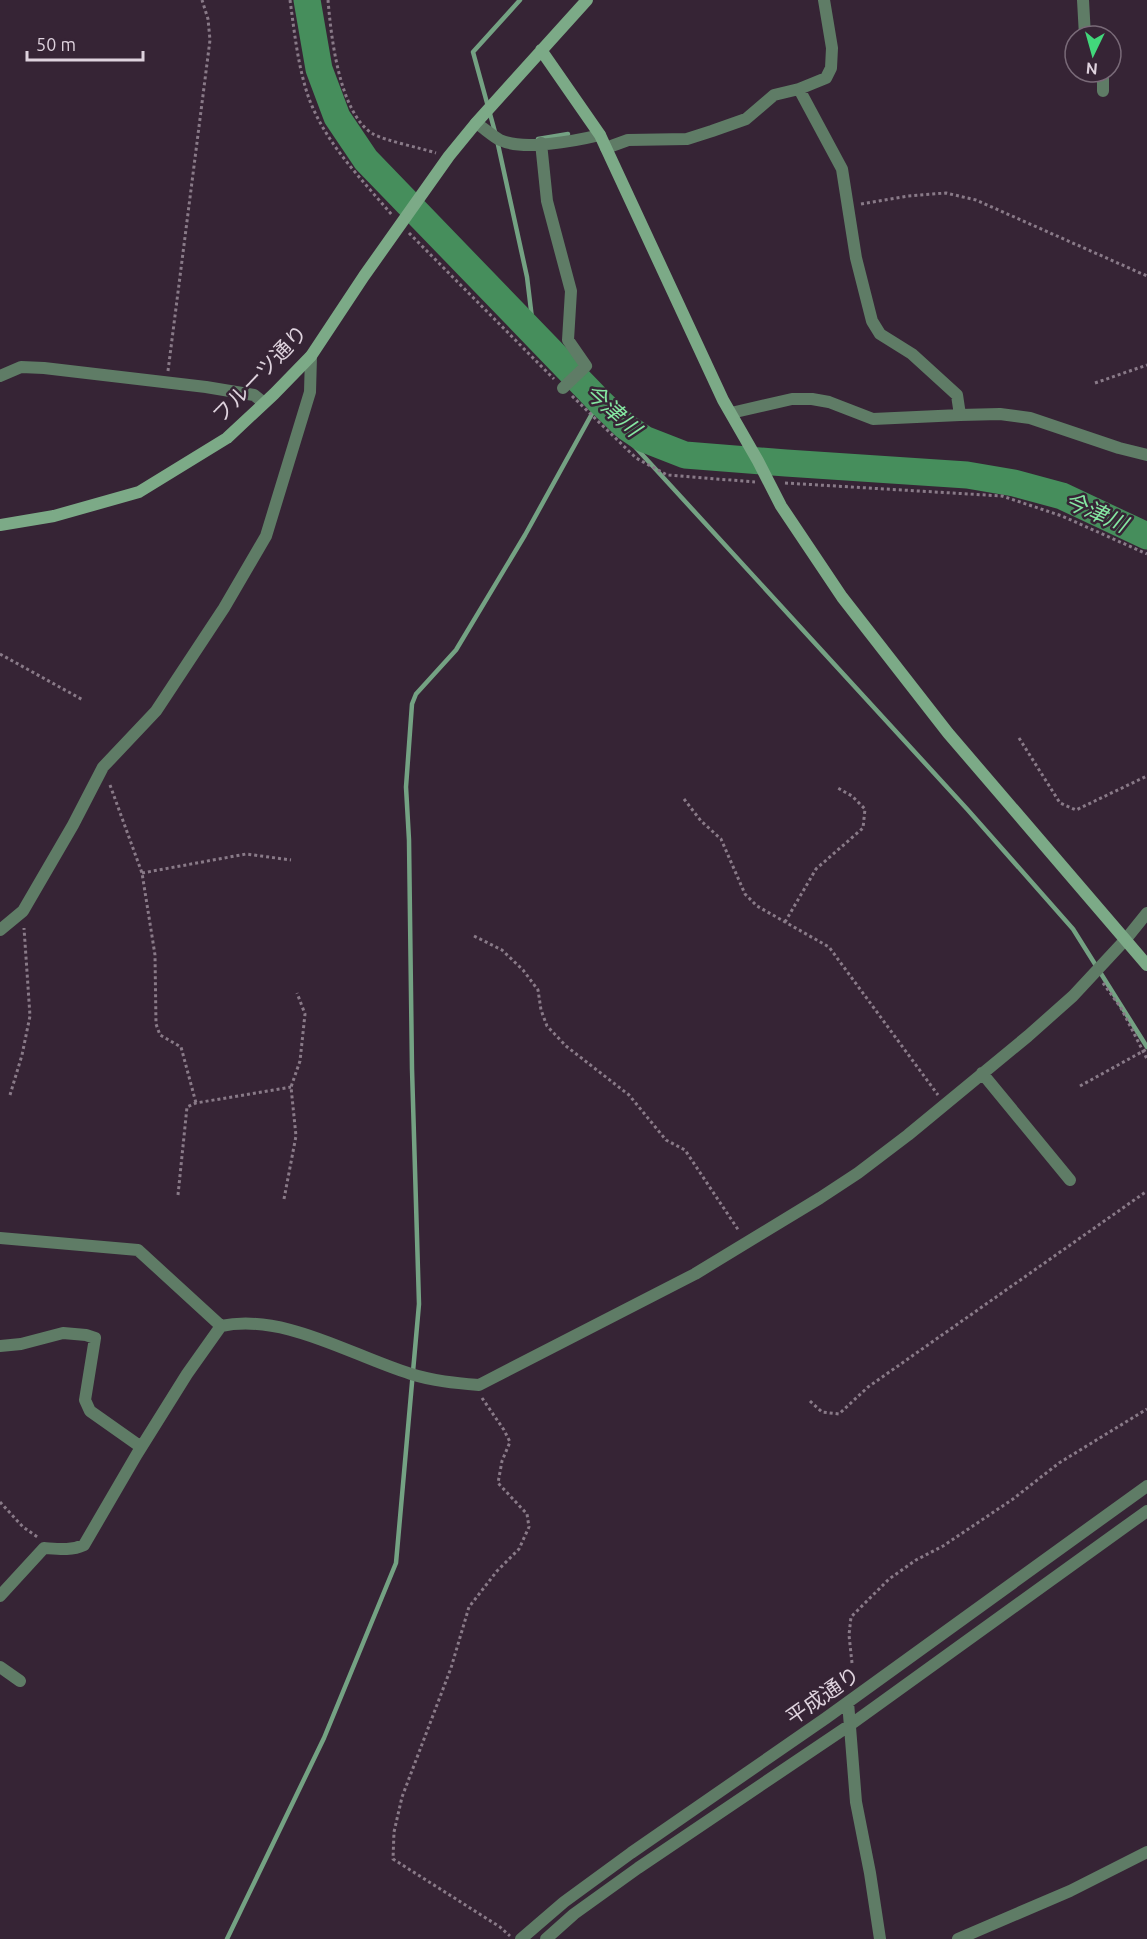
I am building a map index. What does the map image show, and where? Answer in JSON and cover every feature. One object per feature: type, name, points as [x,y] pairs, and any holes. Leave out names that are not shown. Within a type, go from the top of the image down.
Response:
[{"type":"street","points":[[446,162],[476,123],[587,0]]},
{"type":"street","points":[[606,148],[628,140],[687,139],[747,119],[774,95],[799,89],[826,78],[831,68],[832,48],[824,0]]},
{"type":"street","points":[[1083,0],[1084,24]]},
{"type":"street","points":[[541,50],[600,135],[723,400],[781,506],[842,597],[948,733],[1147,965]]},
{"type":"street","points":[[1103,84],[1103,91]]},
{"type":"street","points":[[799,89],[842,169],[856,258],[872,321],[880,334],[912,354],[957,395],[960,415]]},
{"type":"street","points":[[476,123],[500,140],[519,145],[574,141],[600,135]]},
{"type":"street","points":[[541,143],[547,201],[571,291],[568,340],[586,366],[563,388]]},
{"type":"street","name":"フルーツ通り","points":[[0,525],[54,516],[139,492],[227,438],[311,356],[446,162]]},
{"type":"street","points":[[0,930],[23,911],[74,825],[103,766],[156,711],[224,608],[266,536],[310,392],[311,356]]},
{"type":"street","points":[[0,376],[21,367],[33,367],[166,382],[254,395],[264,403]]},
{"type":"street","points":[[732,414],[792,399],[829,402],[873,419],[1000,414],[1030,418],[1147,455]]},
{"type":"street","points":[[0,1596],[44,1548],[67,1549],[84,1545],[141,1447],[187,1374],[221,1326],[247,1323],[287,1328],[411,1374],[441,1382],[479,1385],[695,1274],[858,1173],[908,1135],[1073,996],[1147,913]]},
{"type":"street","points":[[982,1073],[1070,1180]]},
{"type":"street","points":[[0,1238],[138,1250],[221,1326]]},
{"type":"street","points":[[0,1346],[21,1344],[63,1333],[95,1338],[85,1400],[90,1411],[141,1447]]},
{"type":"street","name":"平成通り","points":[[521,1939],[564,1902],[622,1860],[848,1702],[1147,1486]]},
{"type":"street","name":"平成通り","points":[[546,1939],[573,1914],[850,1725],[1147,1511]]},
{"type":"street","points":[[0,1666],[20,1681]]},
{"type":"street","points":[[848,1702],[856,1802],[880,1939]]},
{"type":"street","points":[[958,1939],[1070,1891],[1147,1852]]},
{"type":"path","points":[[166,382],[210,40],[208,19],[202,0]]},
{"type":"path","points":[[291,0],[302,76],[319,121],[342,157],[401,225],[636,458],[667,475],[766,483]]},
{"type":"path","points":[[328,0],[330,30],[338,71],[351,108],[374,135],[446,162]]},
{"type":"path","points":[[848,206],[908,196],[946,193],[976,200],[1147,276]]},
{"type":"path","points":[[1095,383],[1147,365]]},
{"type":"path","points":[[777,483],[1002,496],[1062,516],[1147,554]]},
{"type":"path","points":[[0,654],[83,700]]},
{"type":"path","points":[[1019,738],[1060,803],[1076,810],[1147,776]]},
{"type":"path","points":[[103,766],[142,873],[155,956],[156,1024],[160,1035],[181,1047],[196,1103]]},
{"type":"path","points":[[785,922],[816,869],[863,828],[865,809],[852,796],[836,787]]},
{"type":"path","points":[[684,799],[701,821],[721,839],[746,894],[757,906],[829,947],[944,1104]]},
{"type":"path","points":[[142,873],[246,854],[291,860]]},
{"type":"path","points":[[10,1095],[22,1055],[30,1016],[23,911]]},
{"type":"path","points":[[474,936],[502,950],[523,970],[538,990],[547,1026],[566,1046],[629,1095],[666,1140],[685,1149],[747,1243]]},
{"type":"path","points":[[1095,971],[1121,1008],[1147,1059]]},
{"type":"path","points":[[284,1199],[296,1136],[291,1087],[300,1061],[305,1014],[297,993]]},
{"type":"path","points":[[1080,1086],[1147,1049]]},
{"type":"path","points":[[178,1195],[187,1107],[196,1103],[291,1087]]},
{"type":"path","points":[[810,1401],[822,1412],[839,1414],[868,1387],[1147,1191]]},
{"type":"path","points":[[479,1385],[483,1402],[510,1442],[501,1461],[498,1483],[528,1514],[529,1527],[519,1549],[497,1571],[469,1607],[451,1668],[402,1797],[394,1832],[393,1859],[500,1927],[513,1939]]},
{"type":"path","points":[[852,1663],[849,1635],[851,1617],[889,1579],[916,1560],[944,1546],[1013,1499],[1059,1463],[1147,1409]]},
{"type":"path","points":[[0,1503],[23,1527],[38,1536],[44,1548]]},
{"type":"waterway","name":"今津川","points":[[307,0],[319,69],[337,117],[366,160],[599,401],[625,426],[644,439],[685,455],[967,475],[1014,483],[1062,496],[1147,536]]},
{"type":"waterway","points":[[495,132],[473,52],[520,0]]},
{"type":"waterway","points":[[538,139],[568,134]]},
{"type":"waterway","points":[[497,140],[527,277],[534,335]]},
{"type":"waterway","points":[[227,1939],[324,1738],[396,1563],[419,1304],[406,787],[412,704],[416,694],[456,650],[525,535],[599,401]]},
{"type":"waterway","points":[[594,408],[627,438],[967,809],[1073,929],[1147,1047]]}]
